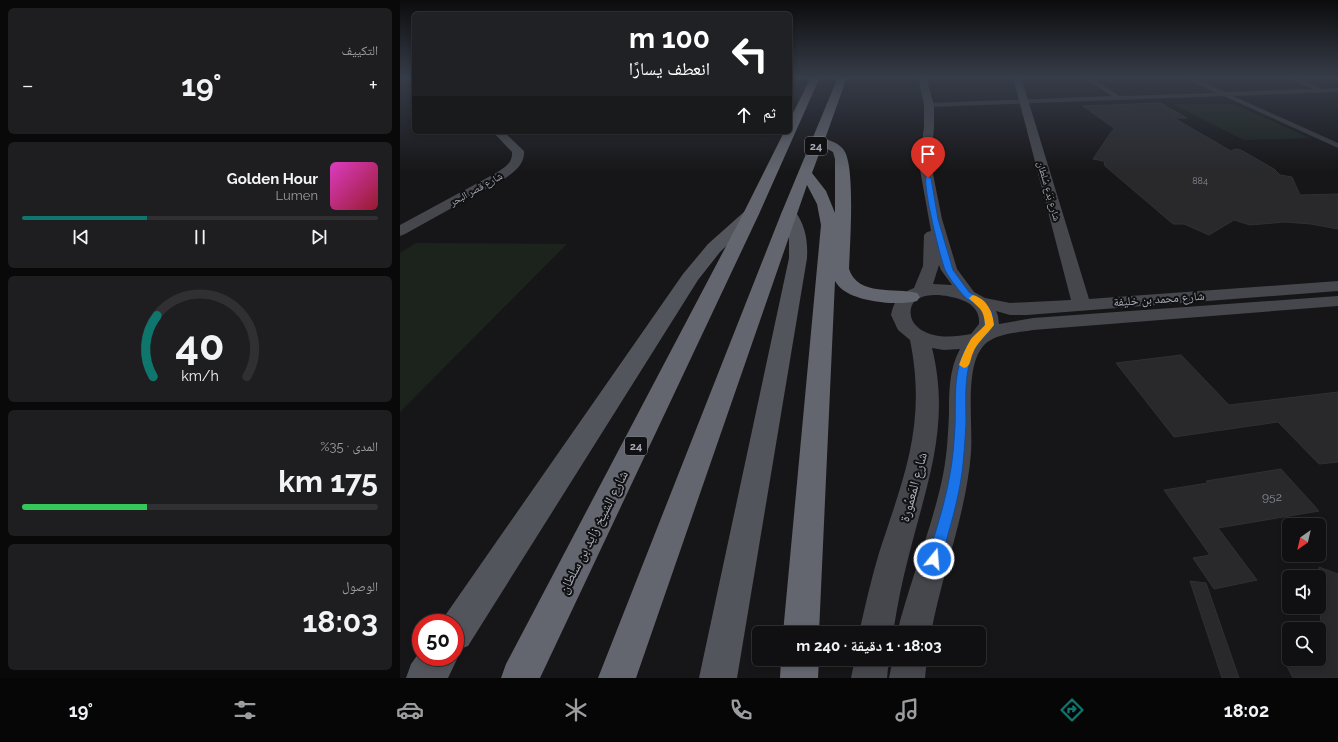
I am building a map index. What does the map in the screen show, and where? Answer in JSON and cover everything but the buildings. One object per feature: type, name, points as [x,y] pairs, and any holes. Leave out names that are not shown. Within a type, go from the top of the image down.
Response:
[{"type":"highway","name":"شارع الشيخ زايد بن سلطان","points":[[792,128],[801,109]]},
{"type":"highway","name":"24","points":[[617,678],[789,214],[831,109]]},
{"type":"highway","name":"شارع الشيخ زايد بن سلطان","points":[[520,678],[751,214],[789,134]]},
{"type":"highway","points":[[818,141],[836,149],[841,156],[843,193],[840,269],[842,279],[851,287],[862,292],[888,296],[916,294]]},
{"type":"highway","points":[[801,626],[829,225],[828,214],[821,195],[805,173]]},
{"type":"highway","points":[[799,678],[800,666]]},
{"type":"main road","name":"شارع الشيخ زايد بن سلطان","points":[[464,619],[690,278],[714,248],[751,214]]},
{"type":"main road","points":[[718,678],[798,258],[799,238],[797,229],[789,214]]},
{"type":"main road","points":[[425,678],[433,666]]},
{"type":"street","points":[[916,626],[924,592],[945,524],[952,492],[958,449],[963,368],[968,353],[978,337],[989,325],[989,313],[973,298],[949,270],[935,219],[925,164],[929,128],[929,109]]},
{"type":"street","name":"شارع بَدَع سُلطان","points":[[1025,109],[1081,304]]},
{"type":"street","points":[[1256,109],[1338,146]]},
{"type":"street","name":"شارع قصر البحر","points":[[400,223],[489,175],[500,167],[506,159],[505,153],[486,134]]},
{"type":"street","name":"شارع قصر البحر","points":[[400,231],[500,176],[513,166],[518,158],[518,151],[500,134]]},
{"type":"street","points":[[916,294],[931,266],[932,239],[935,219]]},
{"type":"street","name":"شارع محمد بن خليفة","points":[[973,298],[1010,309],[1160,300],[1338,286]]},
{"type":"street","points":[[973,298],[944,289],[916,294],[904,302],[900,309],[900,317],[903,325],[910,332],[920,338],[938,344],[958,344],[978,337]]},
{"type":"street","name":"شارع محمد بن خليفة","points":[[978,337],[1003,329],[1033,324],[1338,301]]},
{"type":"street","name":"شارع المَعمُورة","points":[[877,626],[884,592],[919,470],[925,441],[928,390],[927,371],[920,338]]},
{"type":"street","points":[[870,678],[871,666]]},
{"type":"street","points":[[907,678],[909,666]]},
{"type":"shaded area","points":[[1181,109],[1244,109],[1310,138],[1244,140]]},
{"type":"shaded area","points":[[416,243],[567,244],[400,412],[400,253]]},
{"type":"slow traffic","points":[[964,365],[968,353],[976,339],[981,336],[989,325],[989,313],[980,302],[973,298]]},
{"type":"route","points":[[928,178],[935,219],[949,270],[967,294],[980,302],[989,313],[989,325],[981,336],[976,339],[968,353],[963,368],[956,474],[945,524],[934,559]]}]
